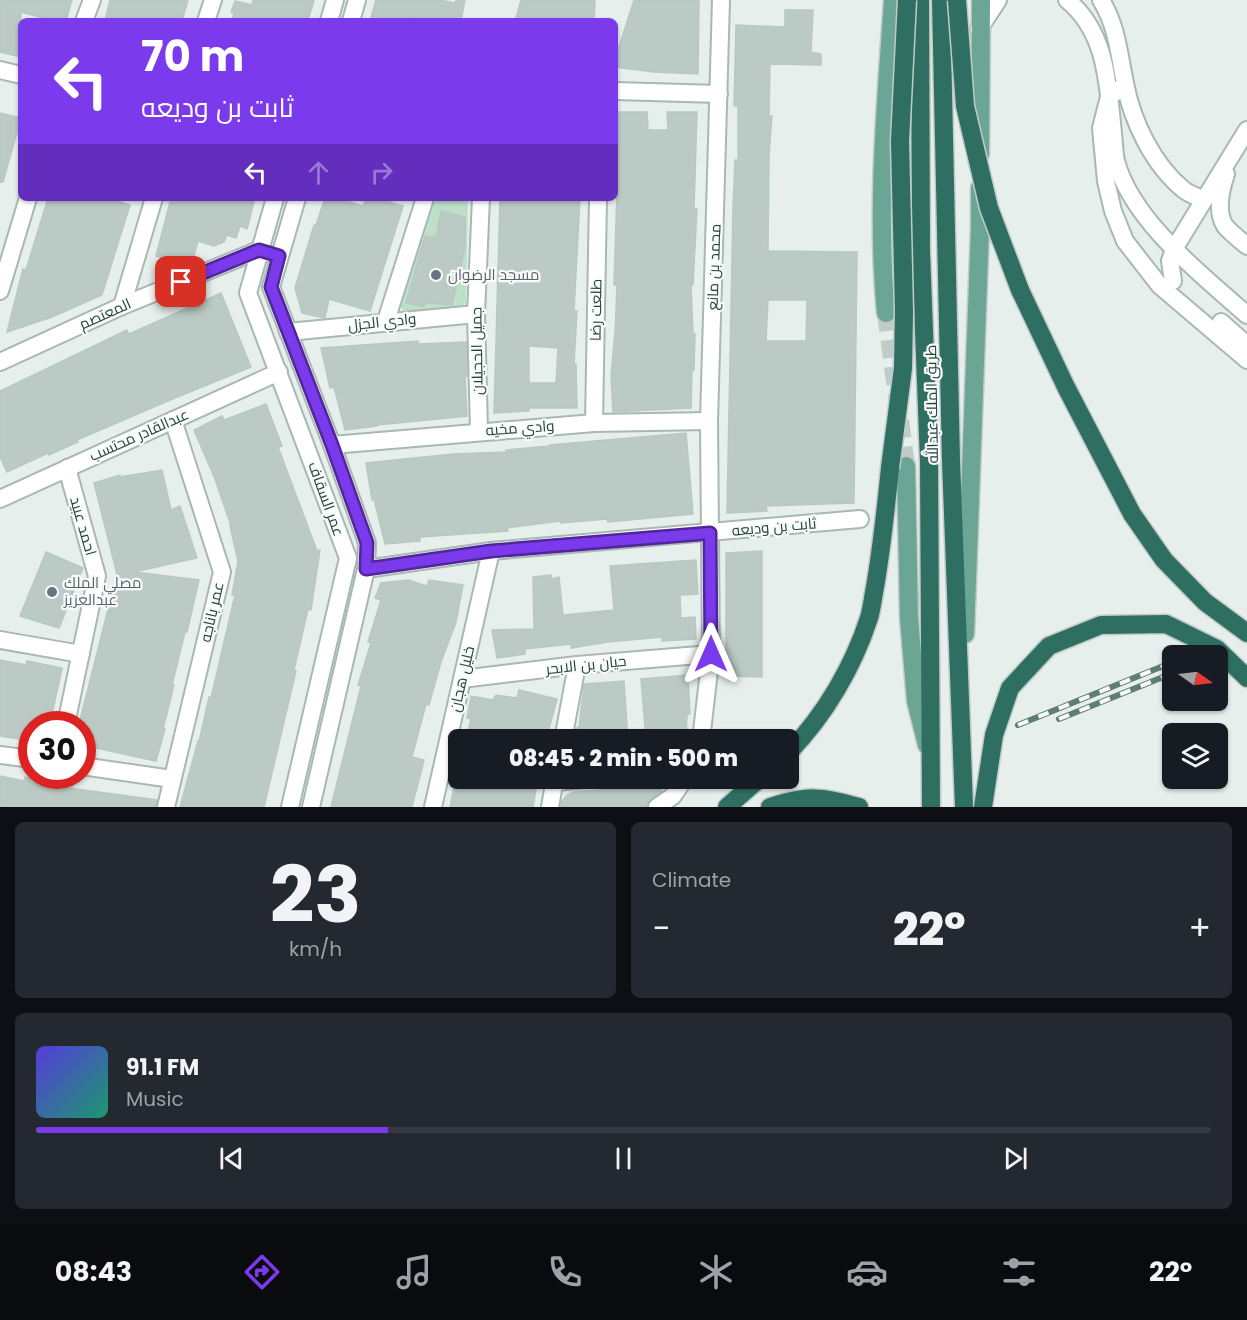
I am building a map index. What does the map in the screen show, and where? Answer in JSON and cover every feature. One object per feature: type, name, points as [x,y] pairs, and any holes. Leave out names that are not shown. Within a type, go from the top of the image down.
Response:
[{"type":"highway","points":[[799,741],[844,677],[855,656],[870,616],[898,467],[904,312],[900,141],[907,0]]},
{"type":"highway","name":"طريق الملك عبدالله","points":[[920,0],[921,252],[929,461],[931,807]]},
{"type":"highway","name":"طريق الملك عبدالله","points":[[942,0],[951,460],[964,807]]},
{"type":"highway","points":[[957,0],[965,106],[989,208],[1020,290],[1066,387],[1132,514],[1164,560],[1205,603],[1247,633]]},
{"type":"highway","points":[[983,807],[994,735],[1010,688],[1049,646],[1101,625],[1166,624],[1217,649],[1247,678]]},
{"type":"highway","points":[[727,807],[747,789]]},
{"type":"highway","points":[[770,807],[801,798],[829,798],[859,807]]},
{"type":"main road","points":[[886,313],[882,246],[883,139],[893,0]]},
{"type":"main road","points":[[961,725],[980,228],[981,0]]},
{"type":"main road","points":[[898,467],[916,701],[931,760]]},
{"type":"street","points":[[85,18],[92,0]]},
{"type":"street","points":[[207,18],[213,0]]},
{"type":"street","points":[[330,18],[335,0]]},
{"type":"street","points":[[352,18],[357,0]]},
{"type":"street","name":"محمد بن مانع","points":[[702,729],[711,654],[709,421],[721,0]]},
{"type":"street","points":[[980,28],[998,0]]},
{"type":"street","points":[[1067,0],[1078,9],[1093,31],[1103,58],[1116,161],[1115,182],[1120,205],[1131,234],[1150,258],[1173,281],[1247,345]]},
{"type":"street","points":[[1101,0],[1110,15],[1117,38],[1125,85],[1134,117],[1159,162],[1185,191],[1204,200]]},
{"type":"street","points":[[0,70],[18,74]]},
{"type":"street","points":[[1125,85],[1109,97],[1101,128],[1102,158],[1113,211],[1125,241],[1160,286],[1247,360]]},
{"type":"street","points":[[618,91],[719,94]]},
{"type":"street","points":[[1173,281],[1170,261],[1174,249],[1247,130]]},
{"type":"street","points":[[1232,157],[1220,202],[1221,215],[1226,226],[1247,246]]},
{"type":"street","points":[[1116,161],[1138,208],[1174,249],[1247,315]]},
{"type":"street","points":[[0,291],[4,264],[27,201]]},
{"type":"street","points":[[122,306],[153,201]]},
{"type":"street","name":"عمر السقاف","points":[[274,201],[248,293],[348,558],[290,807]]},
{"type":"street","name":"عمر السقاف","points":[[296,201],[271,287],[367,543],[366,569],[311,807]]},
{"type":"street","points":[[386,321],[424,201]]},
{"type":"street","name":"جميل الحجيلان","points":[[479,431],[476,314],[481,201]]},
{"type":"street","name":"طلعت رضا","points":[[594,423],[598,201]]},
{"type":"street","points":[[259,250],[279,256]]},
{"type":"street","name":"المعتصم","points":[[0,362],[122,306],[259,250]]},
{"type":"street","name":"وادي الجزل","points":[[288,332],[476,314]]},
{"type":"street","name":"عبدالقادر محتسب","points":[[0,499],[279,372]]},
{"type":"street","name":"عمر باناجه","points":[[166,807],[222,572],[173,420]]},
{"type":"street","name":"وادي مخيه","points":[[332,445],[594,423],[709,421]]},
{"type":"street","name":"احمد عبيد","points":[[67,468],[97,576],[69,711]]},
{"type":"street","name":"ثابت بن وديعه","points":[[366,569],[491,551],[860,519]]},
{"type":"street","name":"خليل هجان","points":[[433,807],[491,551]]},
{"type":"street","points":[[0,640],[81,654]]},
{"type":"street","name":"حيان بن الابحر","points":[[462,679],[577,664],[711,654]]},
{"type":"street","points":[[565,729],[577,664]]},
{"type":"street","points":[[0,755],[18,757]]},
{"type":"street","points":[[96,768],[172,779]]},
{"type":"street","points":[[550,807],[553,789]]},
{"type":"street","points":[[657,807],[673,796],[678,789]]},
{"type":"green space","name":"مسجد الرضوان","points":[[433,201],[468,201],[466,304],[461,307],[403,311],[401,306]]},
{"type":"building","points":[[0,0],[72,0],[67,18],[42,18],[21,12],[21,18],[18,18],[18,56],[0,52]]},
{"type":"building","points":[[110,0],[188,0],[183,18],[106,18]]},
{"type":"building","points":[[253,0],[314,0],[309,18],[233,17],[234,13],[231,12],[235,1],[252,5]]},
{"type":"building","points":[[376,0],[440,0],[455,3],[456,0],[465,0],[462,18],[371,18]]},
{"type":"building","points":[[521,0],[595,0],[594,18],[516,18]]},
{"type":"building","points":[[634,0],[699,0],[698,74],[618,67],[619,47]]},
{"type":"building","points":[[785,10],[813,10],[811,52],[821,54],[821,65],[770,64],[769,116],[772,116],[769,155],[768,251],[857,252],[854,503],[766,506],[767,511],[727,513],[733,207],[735,160],[738,160],[738,106],[734,106],[736,25],[785,27]],"holes":[[[768,300],[807,300],[806,341],[766,341]]]},
{"type":"building","points":[[618,112],[647,112],[648,130],[668,130],[667,112],[697,112],[694,209],[697,209],[693,285],[691,285],[693,334],[695,334],[691,408],[613,412],[611,376],[617,285],[614,285],[618,201]]},
{"type":"building","points":[[0,113],[18,117],[18,129],[3,182],[0,182]]},
{"type":"building","points":[[47,201],[117,201],[130,205],[102,295],[52,317],[7,332],[23,269],[26,270]]},
{"type":"building","points":[[170,201],[254,201],[247,229],[240,226],[236,238],[227,235],[224,242],[214,246],[198,241],[193,259],[184,257],[183,263],[156,256]]},
{"type":"building","points":[[324,201],[346,201],[363,206],[365,201],[386,201],[403,206],[370,311],[329,299],[325,318],[302,313],[295,288],[314,225],[316,225]]},
{"type":"building","points":[[500,201],[580,201],[574,311],[577,311],[574,364],[576,364],[577,408],[529,408],[529,411],[494,413]],"holes":[[[529,346],[558,348],[556,383],[529,383]]]},
{"type":"building","name":"مسجد الرضوان","points":[[441,211],[465,217],[465,248],[452,305],[426,303],[423,307],[406,303],[425,236],[436,237]]},
{"type":"building","points":[[221,293],[251,367],[7,472],[0,457],[0,391],[127,330],[129,334]]},
{"type":"building","points":[[418,341],[418,344],[466,342],[467,416],[345,430],[334,387],[330,388],[321,348]]},
{"type":"building","points":[[266,404],[282,446],[278,447],[317,551],[320,550],[311,610],[308,609],[264,807],[180,807],[199,742],[209,697],[211,698],[235,595],[232,595],[238,561],[231,526],[215,479],[194,430],[222,416],[224,420]]},
{"type":"building","points":[[686,433],[693,514],[608,522],[607,519],[561,523],[560,521],[507,528],[508,531],[420,537],[420,541],[385,544],[374,499],[372,500],[366,463],[453,454],[506,452],[506,450],[550,445]]},
{"type":"building","points":[[162,470],[171,510],[180,506],[197,558],[134,572],[199,580],[172,685],[174,685],[163,729],[165,729],[156,761],[96,748],[96,711],[82,711],[117,574],[94,483],[120,475],[120,477]]},
{"type":"building","points":[[762,551],[762,677],[726,676],[726,553]]},
{"type":"building","name":"مصلي الملك عبدالعزيز","points":[[46,552],[83,568],[59,628],[20,616]]},
{"type":"building","points":[[696,560],[698,594],[680,595],[681,618],[695,617],[696,639],[662,641],[662,637],[571,648],[571,644],[525,649],[525,654],[497,658],[492,630],[534,629],[533,577],[551,575],[552,579],[559,577],[563,615],[614,610],[610,566]]},
{"type":"building","points":[[408,580],[427,586],[429,580],[463,585],[456,622],[441,662],[429,705],[426,704],[412,757],[424,760],[412,807],[331,807],[361,686],[358,685],[371,643],[368,642],[381,600],[375,598],[381,583]]},
{"type":"building","points":[[0,660],[26,665],[27,661],[62,668],[53,711],[18,711],[18,739],[0,736]]},
{"type":"building","points":[[688,675],[690,714],[687,714],[686,729],[645,729],[641,679]]},
{"type":"building","points":[[624,681],[627,729],[576,729],[579,727],[584,684]]},
{"type":"building","points":[[519,690],[557,699],[549,729],[469,729],[471,719],[467,718],[471,696],[493,700],[496,695],[517,698]]},
{"type":"building","points":[[0,776],[18,780],[18,789],[77,789],[157,800],[156,807],[0,807]]},
{"type":"building","points":[[454,789],[536,789],[533,807],[450,807]]},
{"type":"building","points":[[661,789],[646,807],[561,807],[567,795],[574,792]]},
{"type":"tunnel","points":[[886,313],[906,466]]},
{"type":"railway","points":[[1018,725],[1162,666]]},
{"type":"railway","points":[[1059,719],[1162,677]]},
{"type":"place","name":"مسجد الرضوان","points":[[436,275]]},
{"type":"place","name":"مصلي الملك عبدالعزيز","points":[[52,592]]},
{"type":"route","points":[[181,282],[259,250],[279,256],[271,287],[367,543],[366,569],[491,551],[710,533],[711,654]]}]
